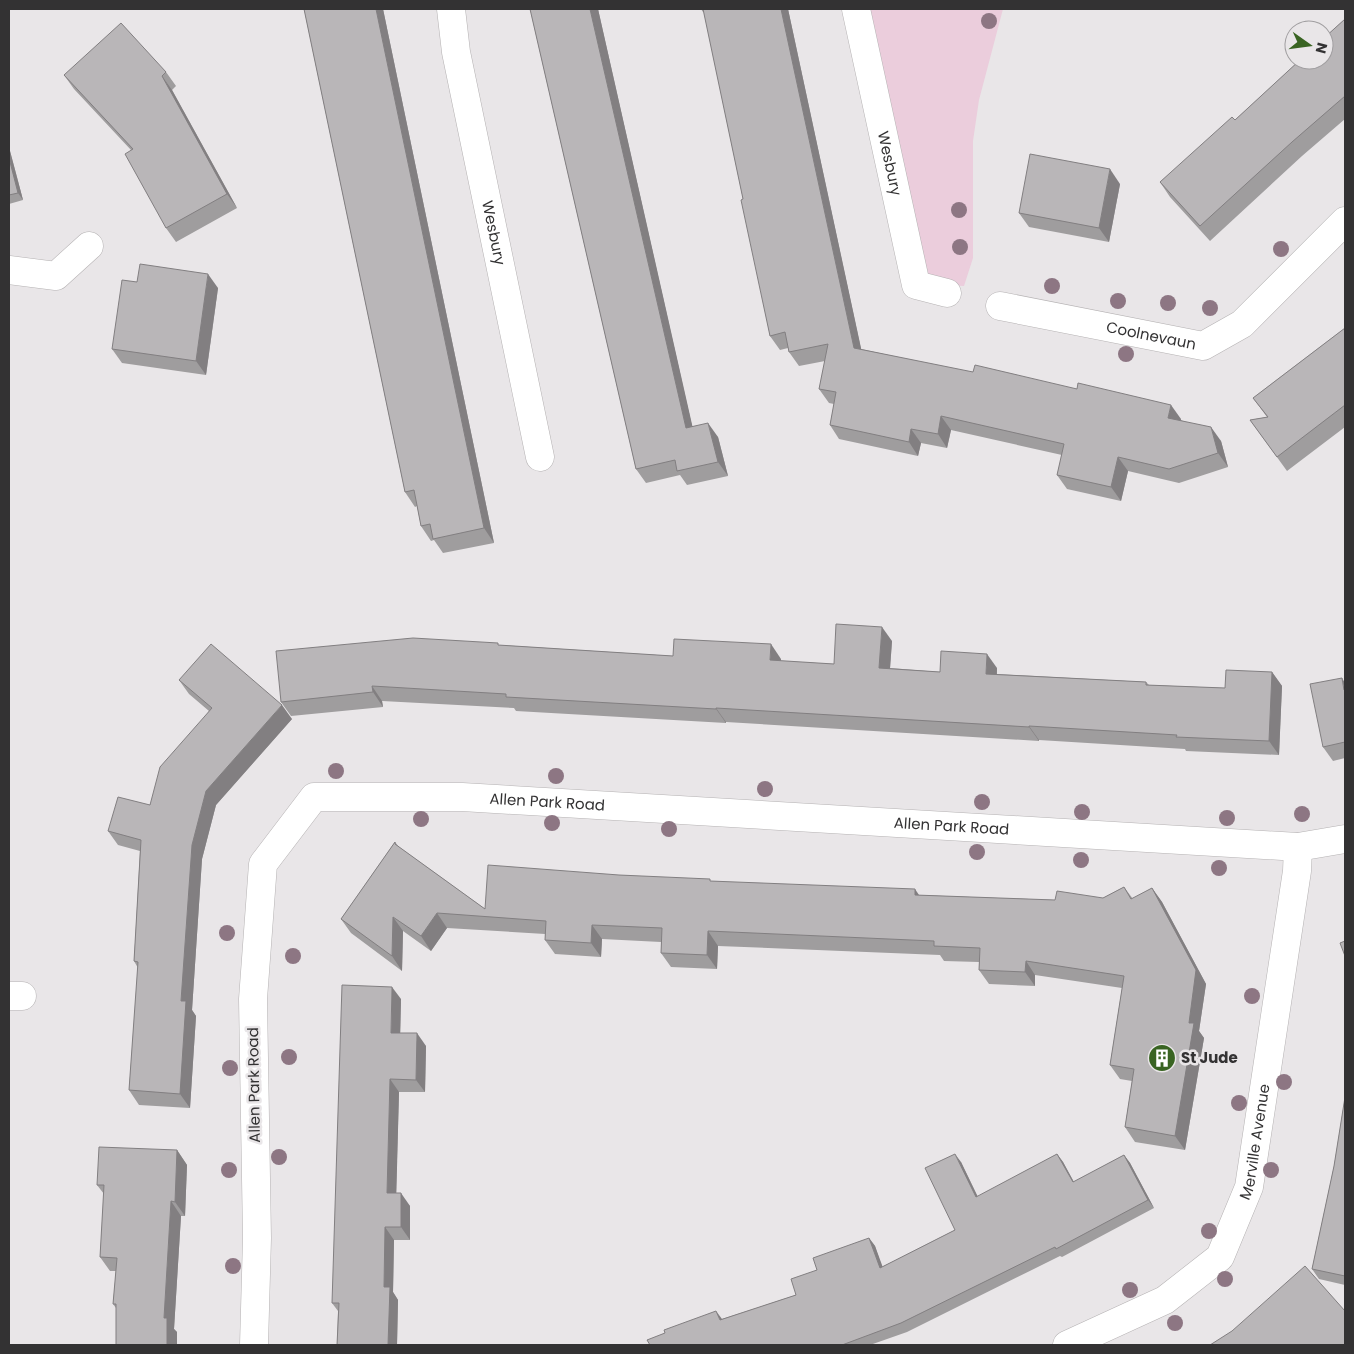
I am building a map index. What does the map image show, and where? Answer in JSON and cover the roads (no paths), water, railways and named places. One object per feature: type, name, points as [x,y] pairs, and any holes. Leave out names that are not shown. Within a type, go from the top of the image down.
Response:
[{"type":"street","name":"Wesbury","points":[[451,9],[456,52],[540,456]]},
{"type":"street","name":"Wesbury","points":[[856,9],[916,284],[948,293]]},
{"type":"street","name":"Coolnevaun","points":[[1000,306],[1203,346],[1242,324],[1345,221]]},
{"type":"street","points":[[9,270],[56,276],[89,246]]},
{"type":"street","name":"Allen Park Road","points":[[254,1345],[257,1238],[253,999],[263,864],[314,797],[462,797],[1298,846],[1345,839]]},
{"type":"street","name":"Merville Avenue","points":[[1067,1345],[1165,1300],[1220,1257],[1249,1187],[1296,880],[1298,846]]},
{"type":"place","name":"St Jude","points":[[1162,1058]]}]
